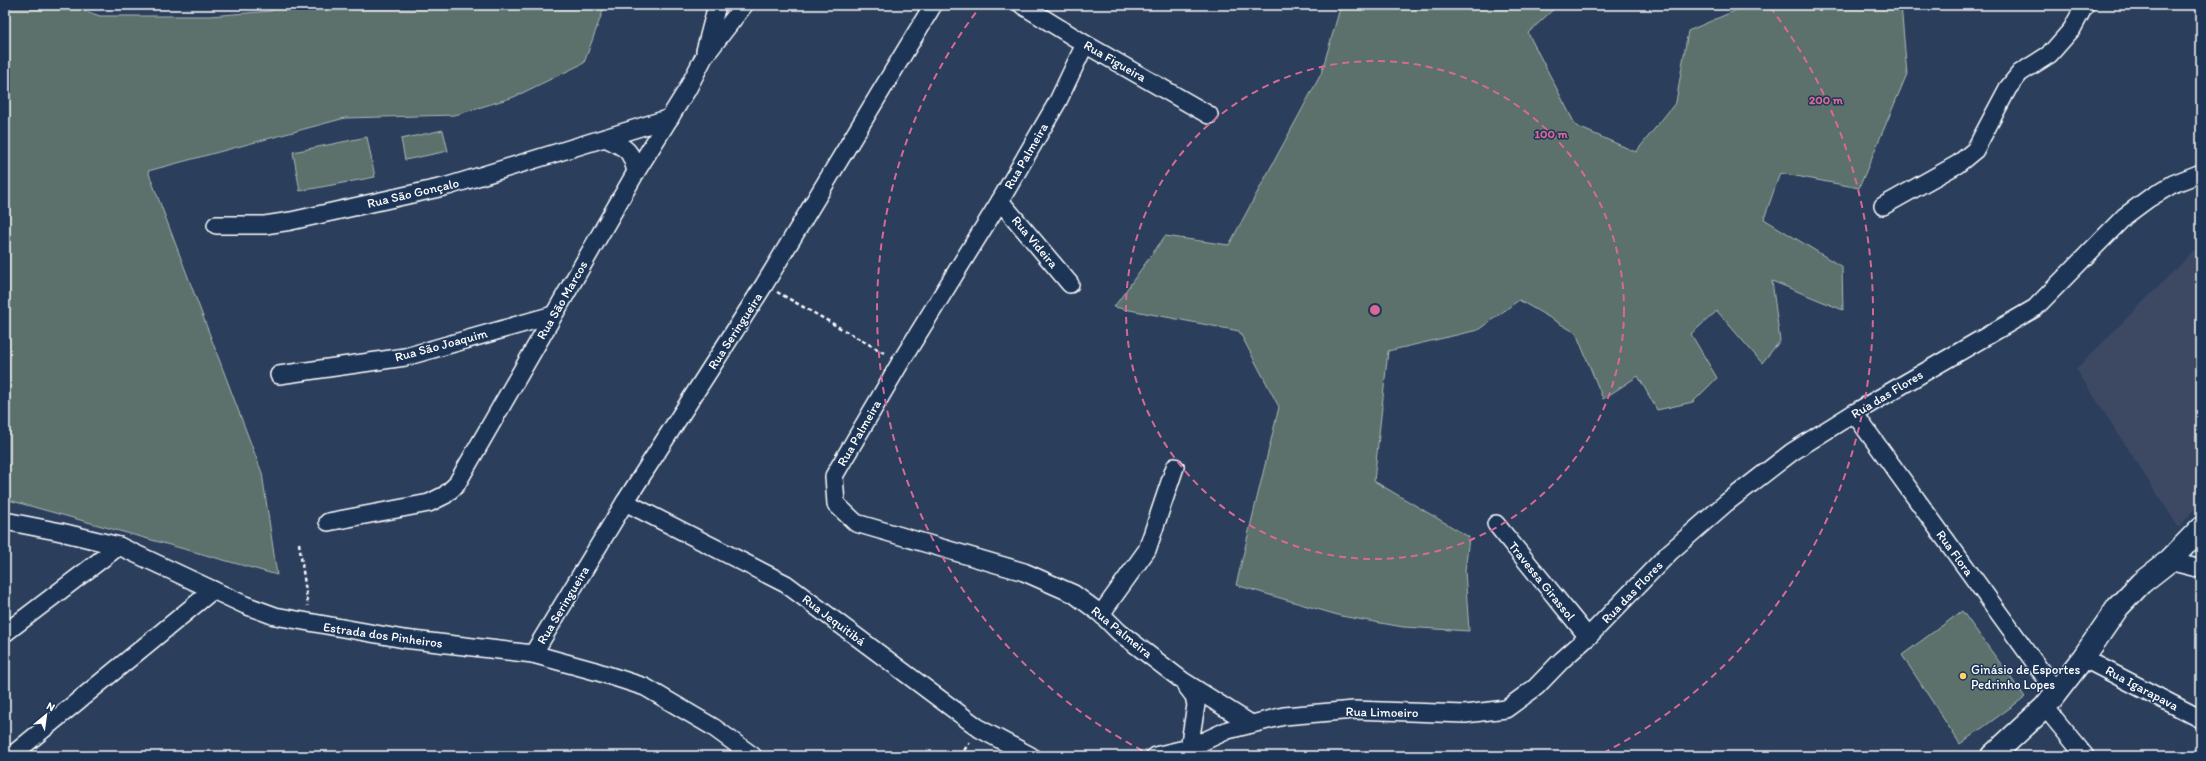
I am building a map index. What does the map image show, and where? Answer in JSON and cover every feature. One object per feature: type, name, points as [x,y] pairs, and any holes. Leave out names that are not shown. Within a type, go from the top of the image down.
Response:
[{"type":"main road","points":[[1992,756],[2050,699],[2083,658],[2118,607],[2141,583],[2169,561],[2201,528]]},
{"type":"street","points":[[704,57],[717,5]]},
{"type":"street","name":"Rua São Marcos","points":[[328,522],[428,503],[445,495],[456,485],[553,315],[636,172],[670,118],[704,57],[744,5]]},
{"type":"street","name":"Rua Seringueira","points":[[533,654],[625,502],[764,285],[933,5]]},
{"type":"street","name":"Rua Figueira","points":[[1022,5],[1085,44],[1209,115]]},
{"type":"street","points":[[1883,206],[1958,164],[1975,150],[2008,88],[2020,73],[2050,54],[2072,29],[2085,5]]},
{"type":"street","name":"Rua Palmeira","points":[[1085,44],[1058,101],[1000,200],[900,362],[834,476],[836,504],[856,523],[1024,572],[1074,594],[1101,614],[1119,632],[1183,681],[1251,724]]},
{"type":"street","name":"Rua São Gonçalo","points":[[216,225],[265,224],[291,221],[441,188],[670,118]]},
{"type":"street","points":[[605,138],[628,150],[633,158],[636,172]]},
{"type":"street","name":"Rua das Flores","points":[[1588,637],[1670,552],[1726,503],[1792,452],[1854,413],[2034,308],[2125,216],[2148,198],[2174,184],[2201,173]]},
{"type":"street","name":"Rua Videira","points":[[1000,200],[1070,284]]},
{"type":"street","name":"Rua São Joaquim","points":[[279,375],[405,357],[553,315]]},
{"type":"street","name":"Rua Flora","points":[[1854,413],[2050,699],[2085,756]]},
{"type":"street","points":[[1101,614],[1147,550],[1176,467]]},
{"type":"street","name":"Rua Jequitibá","points":[[625,502],[786,584],[980,729],[1031,756]]},
{"type":"street","name":"Estrada dos Pinheiros","points":[[5,521],[61,532],[119,546],[213,590],[275,616],[310,624],[404,639],[533,654],[645,687],[713,727],[753,756]]},
{"type":"street","name":"Travessa Girassol","points":[[1496,524],[1588,637]]},
{"type":"street","points":[[5,633],[119,546]]},
{"type":"street","points":[[2169,561],[2201,569]]},
{"type":"street","points":[[11,756],[213,590]]},
{"type":"street","name":"Rua Limoeiro","points":[[1155,756],[1189,748],[1228,730],[1284,716],[1320,711],[1354,710],[1466,714],[1506,709],[1536,687],[1562,660],[1588,637]]},
{"type":"street","name":"Rua Igarapava","points":[[2083,658],[2201,719]]},
{"type":"street","name":"Rua Palmeira","points":[[1183,681],[1194,696],[1196,705],[1189,748]]},
{"type":"path","points":[[764,285],[900,362]]},
{"type":"path","points":[[298,543],[310,624]]},
{"type":"shaded area","points":[[2194,251],[2201,257],[2201,500],[2179,528],[2076,369]]},
{"type":"green space","points":[[5,5],[75,5],[77,8],[100,16],[210,16],[271,11],[279,5],[605,5],[584,63],[514,97],[455,115],[345,118],[148,171],[262,473],[277,575],[5,499]]},
{"type":"green space","points":[[1341,5],[1558,5],[1528,33],[1576,126],[1636,152],[1676,102],[1688,31],[1748,5],[1901,5],[1907,74],[1859,188],[1780,173],[1764,219],[1842,267],[1843,310],[1772,281],[1780,341],[1762,363],[1717,311],[1691,334],[1717,378],[1693,402],[1657,410],[1638,376],[1603,399],[1576,333],[1519,300],[1478,330],[1388,351],[1374,481],[1469,537],[1465,571],[1469,631],[1403,627],[1341,616],[1236,585],[1279,407],[1239,331],[1114,307],[1165,236],[1229,245],[1321,74]]},
{"type":"green space","points":[[443,130],[448,151],[405,160],[401,139]]},
{"type":"green space","points":[[367,137],[375,177],[300,191],[293,152]]},
{"type":"green space","name":"Ginásio de Esportes Pedrinho Lopes","points":[[1962,611],[2025,697],[1960,744],[1902,655]]},
{"type":"place","name":"Ginásio de Esportes Pedrinho Lopes","points":[[1963,676]]}]
